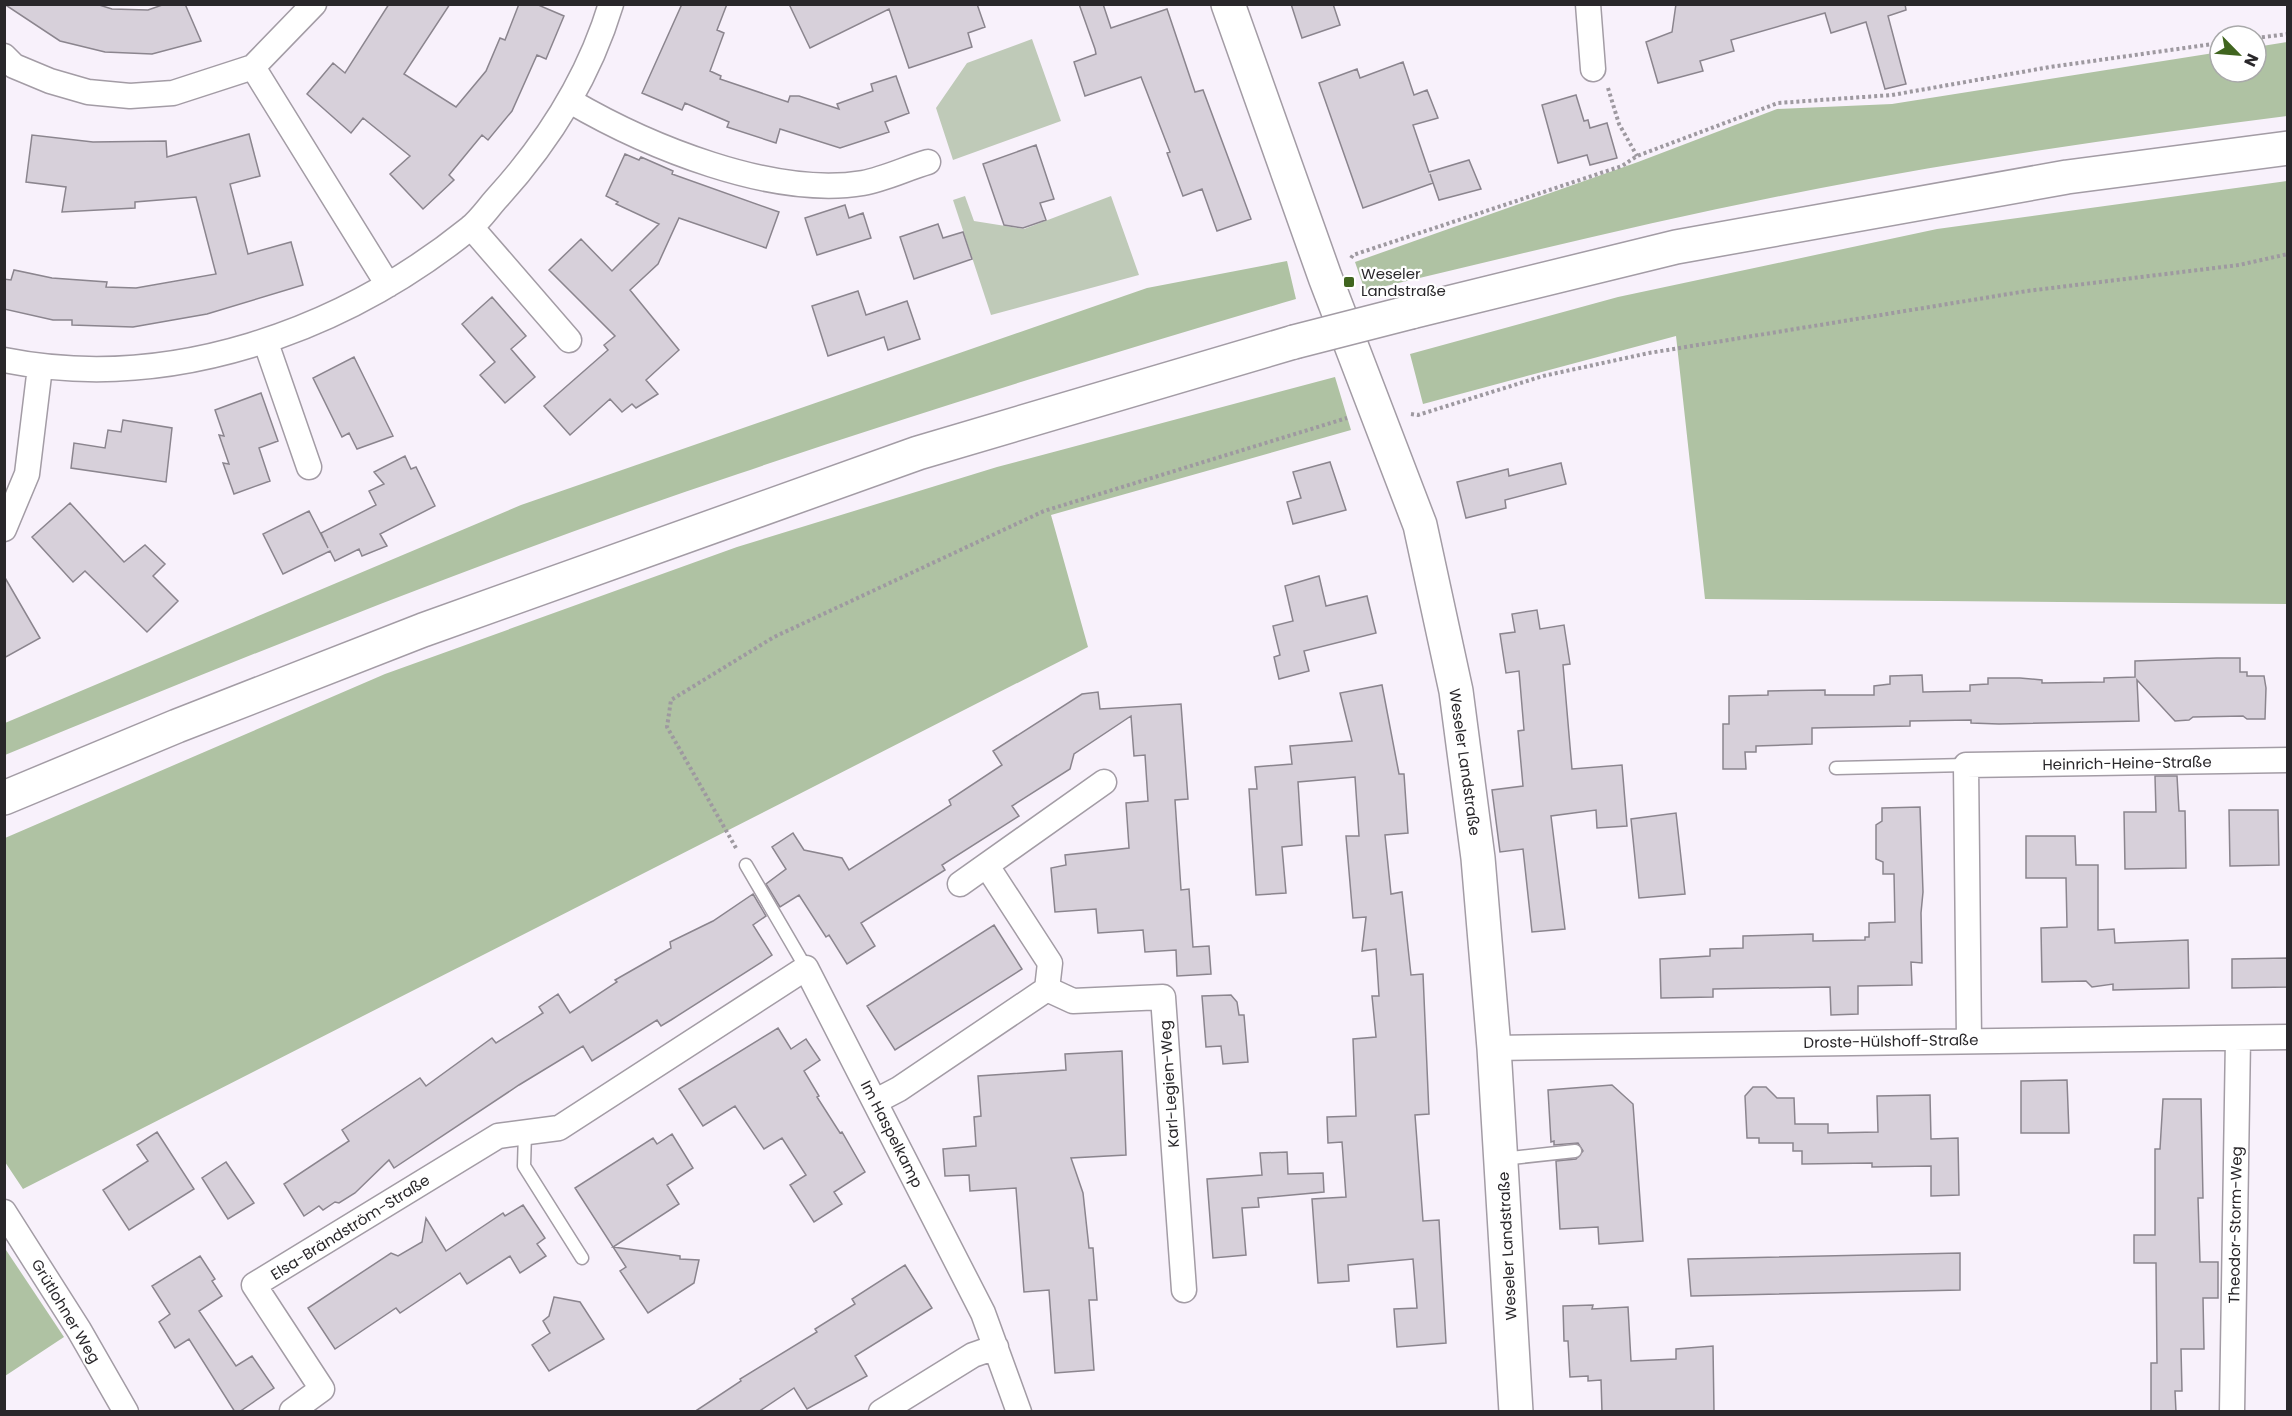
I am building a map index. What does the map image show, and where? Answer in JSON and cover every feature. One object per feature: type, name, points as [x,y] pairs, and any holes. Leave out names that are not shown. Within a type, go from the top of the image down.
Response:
[{"type":"main road","name":"Weseler Landstraße","points":[[1228,4],[1324,276],[1420,525],[1456,691],[1478,858],[1494,1048],[1516,1412]]},
{"type":"main road","points":[[4,798],[177,726],[423,630],[918,453],[1294,342],[1676,247],[2067,177],[2288,148]]},
{"type":"street","points":[[4,56],[14,66],[50,81],[88,92],[130,96],[173,93],[253,67],[314,4]]},
{"type":"street","points":[[4,360],[40,367],[122,367],[202,358],[266,343],[328,317],[388,285],[471,227],[523,169],[570,101],[602,35],[611,4]]},
{"type":"street","points":[[1588,4],[1593,69]]},
{"type":"street","points":[[253,67],[388,285]]},
{"type":"street","points":[[570,101],[600,118],[670,148],[745,174],[803,185],[863,183],[928,162]]},
{"type":"street","points":[[471,227],[569,340]]},
{"type":"street","points":[[266,343],[309,467]]},
{"type":"street","points":[[4,530],[27,474],[36,416],[40,367]]},
{"type":"street","name":"Heinrich-Heine-Straße","points":[[1966,765],[2288,760]]},
{"type":"street","points":[[1966,765],[1969,1040]]},
{"type":"street","points":[[960,884],[1104,782]]},
{"type":"street","points":[[876,1101],[899,1089],[1047,989],[1050,963],[987,866]]},
{"type":"street","name":"Im Haspelkamp","points":[[806,968],[983,1313],[1019,1412]]},
{"type":"street","name":"Elsa-Brändström-Straße","points":[[292,1411],[322,1389],[254,1286],[498,1136],[559,1128],[806,968]]},
{"type":"street","name":"Karl-Legien-Weg","points":[[1047,989],[1073,1001],[1163,997],[1184,1290]]},
{"type":"street","name":"Droste-Hülshoff-Straße","points":[[1494,1048],[2288,1037]]},
{"type":"street","name":"Theodor-Storm-Weg","points":[[2232,1412],[2238,1038]]},
{"type":"street","name":"Grütlohner Weg","points":[[4,1212],[79,1330],[126,1412]]},
{"type":"street","points":[[881,1412],[972,1355],[996,1347]]},
{"type":"lane","name":"Heinrich-Heine-Straße","points":[[1836,768],[1966,765]]},
{"type":"lane","name":"Im Haspelkamp","points":[[746,865],[806,968]]},
{"type":"lane","points":[[525,1132],[524,1166],[582,1258]]},
{"type":"lane","points":[[1502,1159],[1575,1151]]},
{"type":"path","points":[[2268,36],[2288,34]]},
{"type":"path","points":[[1324,276],[1347,268],[1353,255],[1622,166],[1637,156],[1778,103],[1892,95],[2050,67],[2208,45]]},
{"type":"path","points":[[1593,69],[1603,74],[1619,124],[1637,156]]},
{"type":"path","points":[[746,865],[667,727],[671,700],[774,636],[1044,511],[1378,415],[1400,413],[1418,415],[1543,376],[1649,353],[2027,291],[2238,266],[2288,254]]},
{"type":"green space","points":[[1032,39],[1061,121],[953,160],[936,108],[967,63]]},
{"type":"green space","points":[[2287,42],[2287,116],[2054,148],[1821,188],[1650,224],[1365,291],[1355,262],[1638,162],[1777,109],[1892,104],[2208,54],[2208,84],[2268,84],[2268,45]]},
{"type":"green space","points":[[2287,181],[2287,604],[1705,599],[1676,336],[1423,404],[1410,354],[1618,297],[1937,229]]},
{"type":"green space","points":[[965,196],[974,221],[1024,229],[1111,196],[1139,275],[991,315],[953,200]]},
{"type":"green space","points":[[1287,261],[1296,299],[947,405],[645,506],[369,608],[5,755],[5,723],[521,505],[1147,288]]},
{"type":"green space","points":[[1335,377],[1351,430],[1051,515],[1088,647],[23,1189],[5,1162],[5,838],[385,674],[737,547],[997,467]]},
{"type":"green space","points":[[4,1247],[64,1337],[5,1376],[4,1376]]},
{"type":"building","points":[[4,4],[96,4],[112,9],[148,10],[165,4],[185,4],[201,41],[152,54],[105,52],[60,41]]},
{"type":"building","points":[[389,4],[450,4],[404,74],[456,107],[486,71],[500,38],[505,40],[519,4],[536,4],[564,16],[546,59],[537,55],[512,111],[488,140],[482,135],[449,175],[454,180],[423,209],[390,174],[410,156],[363,118],[351,133],[307,94],[333,63],[345,73]]},
{"type":"building","points":[[682,4],[727,4],[717,30],[724,33],[710,71],[721,76],[720,79],[788,102],[790,96],[799,96],[839,109],[837,104],[873,91],[871,84],[896,76],[909,113],[885,122],[889,132],[840,148],[780,129],[776,143],[727,127],[729,122],[685,103],[682,110],[642,93]]},
{"type":"building","points":[[789,4],[977,4],[985,27],[968,33],[972,47],[909,68],[889,9],[810,48]]},
{"type":"building","points":[[1079,4],[1103,4],[1111,28],[1167,9],[1195,92],[1203,90],[1251,219],[1217,231],[1202,189],[1183,196],[1167,153],[1170,152],[1141,77],[1085,96],[1074,62],[1096,54]]},
{"type":"building","points":[[1291,4],[1333,4],[1340,25],[1302,38]]},
{"type":"building","points":[[1676,4],[1905,4],[1906,10],[1888,16],[1906,84],[1885,89],[1866,22],[1831,33],[1825,13],[1731,40],[1734,51],[1700,61],[1703,71],[1658,83],[1646,42],[1672,32]]},
{"type":"building","points":[[1403,62],[1414,95],[1427,90],[1438,118],[1413,125],[1429,172],[1469,160],[1481,189],[1439,200],[1430,174],[1433,183],[1363,208],[1319,83],[1357,69],[1360,78]]},
{"type":"building","points":[[1576,95],[1584,121],[1588,120],[1590,128],[1607,123],[1617,158],[1590,165],[1587,155],[1558,163],[1542,105]]},
{"type":"building","points":[[249,134],[260,176],[230,184],[248,254],[291,242],[303,285],[207,314],[133,327],[72,325],[72,320],[53,320],[4,309],[4,279],[11,280],[14,270],[52,278],[107,282],[106,287],[136,288],[216,274],[196,197],[135,202],[135,208],[62,212],[66,187],[26,182],[32,135],[93,142],[166,141],[167,157]]},
{"type":"building","points":[[1036,145],[1054,199],[1040,203],[1046,220],[1023,228],[1004,225],[983,164]]},
{"type":"building","points":[[625,154],[639,160],[641,157],[673,171],[672,174],[779,212],[766,248],[679,218],[658,264],[630,290],[679,350],[646,380],[658,394],[636,408],[632,404],[622,412],[610,399],[570,435],[544,406],[608,350],[604,345],[615,336],[549,270],[581,239],[612,271],[659,224],[616,204],[618,202],[606,196]]},
{"type":"building","points":[[845,205],[849,218],[863,213],[871,238],[817,255],[805,218]]},
{"type":"building","points":[[938,224],[943,238],[963,232],[972,259],[914,279],[900,237]]},
{"type":"building","points":[[858,291],[866,315],[907,301],[920,339],[888,350],[884,337],[828,356],[812,306]]},
{"type":"building","points":[[492,297],[526,336],[511,349],[535,377],[505,403],[480,375],[495,362],[462,324]]},
{"type":"building","points":[[354,357],[393,436],[357,449],[349,433],[342,437],[313,378]]},
{"type":"building","points":[[261,393],[278,441],[259,448],[270,481],[234,494],[223,463],[229,464],[219,435],[224,436],[215,410]]},
{"type":"building","points":[[123,420],[172,428],[166,482],[71,468],[74,443],[105,448],[108,430],[121,432]]},
{"type":"building","points":[[405,456],[411,469],[416,467],[435,506],[380,534],[387,546],[362,556],[359,549],[335,561],[330,551],[283,574],[263,534],[309,511],[328,548],[321,533],[376,505],[369,491],[384,484],[374,472]]},
{"type":"building","points":[[1330,462],[1346,510],[1293,524],[1287,502],[1301,498],[1293,472]]},
{"type":"building","points":[[1561,463],[1566,484],[1505,500],[1506,508],[1466,518],[1457,482],[1508,469],[1509,476]]},
{"type":"building","points":[[70,503],[124,562],[145,545],[165,564],[153,576],[178,601],[147,632],[85,571],[73,582],[32,537]]},
{"type":"building","points":[[4,576],[40,638],[4,658]]},
{"type":"building","points":[[1319,576],[1326,606],[1367,596],[1376,633],[1304,651],[1309,671],[1279,679],[1274,657],[1280,655],[1273,626],[1293,621],[1285,586]]},
{"type":"building","points":[[1537,610],[1540,629],[1564,625],[1570,664],[1563,665],[1572,769],[1622,765],[1627,826],[1597,828],[1596,810],[1551,816],[1565,929],[1532,932],[1523,849],[1500,852],[1492,790],[1523,786],[1518,731],[1524,730],[1519,671],[1506,673],[1500,634],[1515,632],[1512,614]]},
{"type":"building","points":[[2240,658],[2240,672],[2247,672],[2247,676],[2264,676],[2265,719],[2247,719],[2243,716],[2193,717],[2189,720],[2175,721],[2137,680],[2139,721],[1999,724],[1971,723],[1971,720],[1910,721],[1910,726],[1812,728],[1812,744],[1756,746],[1756,752],[1745,752],[1746,769],[1723,769],[1723,724],[1729,724],[1729,696],[1768,695],[1768,691],[1825,690],[1825,695],[1874,695],[1874,686],[1890,684],[1890,676],[1922,675],[1923,692],[1970,691],[1970,685],[1988,684],[1988,678],[2042,680],[2042,683],[2104,682],[2104,678],[2135,677],[2135,661]]},
{"type":"building","points":[[1382,685],[1399,774],[1404,774],[1408,833],[1385,835],[1391,894],[1402,892],[1411,975],[1423,974],[1429,1114],[1415,1115],[1423,1221],[1439,1220],[1446,1343],[1397,1347],[1394,1309],[1417,1308],[1413,1259],[1348,1265],[1349,1281],[1318,1283],[1312,1199],[1346,1197],[1342,1142],[1328,1143],[1327,1117],[1356,1116],[1353,1039],[1376,1037],[1372,996],[1379,996],[1376,949],[1362,951],[1366,917],[1353,918],[1346,836],[1359,836],[1355,777],[1298,782],[1302,845],[1282,847],[1286,893],[1256,895],[1249,789],[1257,789],[1255,767],[1292,764],[1290,746],[1352,741],[1340,693]]},
{"type":"building","points":[[1098,692],[1100,709],[1181,704],[1188,799],[1175,800],[1181,890],[1189,889],[1193,947],[1209,946],[1211,974],[1177,976],[1176,950],[1145,952],[1143,930],[1098,933],[1096,909],[1055,912],[1051,868],[1066,865],[1065,855],[1129,848],[1126,803],[1148,801],[1145,755],[1134,756],[1131,716],[1074,754],[1070,769],[1012,806],[1019,816],[942,865],[945,870],[861,923],[875,946],[847,964],[829,935],[826,937],[799,895],[780,907],[766,884],[786,869],[772,847],[793,833],[804,850],[842,858],[849,870],[951,805],[949,800],[1002,765],[993,751],[1082,694]]},
{"type":"building","points":[[2155,776],[2177,776],[2179,811],[2185,811],[2186,868],[2125,869],[2124,812],[2156,812]]},
{"type":"building","points":[[1920,807],[1923,892],[1922,963],[1911,962],[1912,985],[1858,986],[1858,1014],[1831,1015],[1830,987],[1713,989],[1713,997],[1661,998],[1660,959],[1710,956],[1710,949],[1743,948],[1743,936],[1813,934],[1813,941],[1865,940],[1865,937],[1869,937],[1869,923],[1895,922],[1894,874],[1883,874],[1883,862],[1876,859],[1876,825],[1882,821],[1882,808]]},
{"type":"building","points":[[2229,810],[2278,810],[2279,865],[2230,866]]},
{"type":"building","points":[[1676,813],[1685,894],[1639,898],[1631,819]]},
{"type":"building","points":[[2026,836],[2075,836],[2076,865],[2098,865],[2098,930],[2114,929],[2115,943],[2188,940],[2189,988],[2113,990],[2113,984],[2092,987],[2086,981],[2042,982],[2041,928],[2067,927],[2066,878],[2026,878]]},
{"type":"building","points":[[753,894],[766,916],[753,925],[772,955],[661,1026],[657,1020],[592,1061],[583,1046],[519,1085],[394,1168],[389,1160],[355,1193],[339,1203],[335,1202],[323,1210],[319,1206],[304,1216],[284,1184],[349,1141],[342,1130],[420,1078],[426,1086],[492,1038],[496,1043],[543,1013],[539,1007],[558,994],[570,1013],[617,982],[615,980],[671,948],[670,942],[713,921]]},
{"type":"building","points":[[994,925],[1022,969],[895,1050],[867,1006]]},
{"type":"building","points":[[2288,958],[2288,987],[2232,988],[2232,959]]},
{"type":"building","points":[[1231,995],[1237,1002],[1239,1015],[1244,1015],[1248,1062],[1223,1064],[1221,1046],[1206,1047],[1202,996]]},
{"type":"building","points":[[778,1028],[791,1049],[806,1039],[820,1060],[804,1071],[819,1096],[817,1097],[840,1133],[842,1132],[865,1172],[834,1192],[842,1204],[814,1222],[790,1185],[806,1175],[782,1138],[764,1149],[735,1106],[703,1126],[679,1089]]},
{"type":"building","points":[[1122,1051],[1126,1155],[1071,1158],[1083,1193],[1089,1248],[1093,1248],[1097,1300],[1089,1300],[1094,1370],[1055,1373],[1049,1290],[1024,1292],[1016,1188],[970,1191],[969,1175],[945,1176],[943,1149],[976,1146],[974,1117],[981,1116],[978,1076],[1066,1070],[1065,1054]]},
{"type":"building","points":[[2067,1080],[2069,1133],[2021,1133],[2021,1081]]},
{"type":"building","points":[[1612,1085],[1633,1104],[1643,1241],[1599,1244],[1598,1227],[1560,1229],[1556,1161],[1576,1159],[1583,1151],[1578,1143],[1554,1145],[1554,1141],[1551,1142],[1548,1090]]},
{"type":"building","points":[[1753,1087],[1766,1087],[1777,1098],[1794,1098],[1795,1124],[1828,1124],[1828,1133],[1878,1132],[1877,1096],[1930,1095],[1931,1139],[1958,1138],[1959,1195],[1931,1196],[1931,1166],[1872,1167],[1872,1163],[1802,1164],[1802,1151],[1793,1151],[1793,1143],[1759,1143],[1759,1138],[1747,1138],[1745,1096]]},
{"type":"building","points":[[2163,1099],[2201,1099],[2203,1198],[2198,1198],[2200,1262],[2218,1262],[2218,1298],[2203,1298],[2204,1349],[2181,1349],[2182,1391],[2175,1391],[2176,1412],[2151,1412],[2151,1363],[2157,1363],[2156,1263],[2134,1263],[2134,1235],[2155,1235],[2155,1149],[2160,1149]]},
{"type":"building","points":[[157,1132],[194,1189],[129,1230],[103,1190],[148,1161],[137,1145]]},
{"type":"building","points":[[672,1134],[693,1168],[667,1185],[679,1204],[613,1247],[575,1188],[653,1138],[657,1144]]},
{"type":"building","points":[[1287,1152],[1288,1174],[1323,1173],[1324,1192],[1258,1198],[1259,1207],[1242,1208],[1246,1255],[1213,1258],[1207,1179],[1262,1175],[1260,1153]]},
{"type":"building","points":[[226,1162],[254,1203],[228,1219],[202,1178]]},
{"type":"building","points":[[523,1205],[545,1238],[537,1244],[546,1256],[520,1273],[510,1256],[467,1284],[460,1273],[400,1313],[396,1308],[335,1349],[308,1308],[391,1253],[398,1256],[422,1242],[426,1218],[446,1251],[503,1213],[505,1216]]},
{"type":"building","points":[[613,1247],[680,1256],[680,1259],[699,1260],[694,1283],[648,1313],[620,1271],[626,1267]]},
{"type":"building","points":[[1960,1253],[1960,1290],[1691,1296],[1688,1259]]},
{"type":"building","points":[[200,1256],[215,1279],[212,1281],[222,1296],[199,1311],[236,1366],[252,1356],[274,1388],[239,1412],[235,1412],[189,1339],[175,1348],[159,1322],[170,1314],[152,1286]]},
{"type":"building","points":[[905,1265],[932,1308],[855,1356],[867,1376],[807,1409],[794,1388],[758,1412],[694,1412],[741,1381],[740,1379],[817,1332],[815,1329],[855,1304],[852,1299]]},
{"type":"building","points":[[554,1297],[580,1302],[604,1339],[549,1371],[532,1345],[550,1333],[543,1321],[549,1316]]},
{"type":"building","points":[[1593,1305],[1592,1309],[1628,1307],[1631,1361],[1676,1359],[1676,1349],[1713,1346],[1714,1412],[1602,1412],[1601,1380],[1588,1381],[1588,1376],[1570,1377],[1568,1341],[1564,1341],[1563,1306]]},
{"type":"place","name":"Weseler Landstraße","points":[[1349,282]]}]
